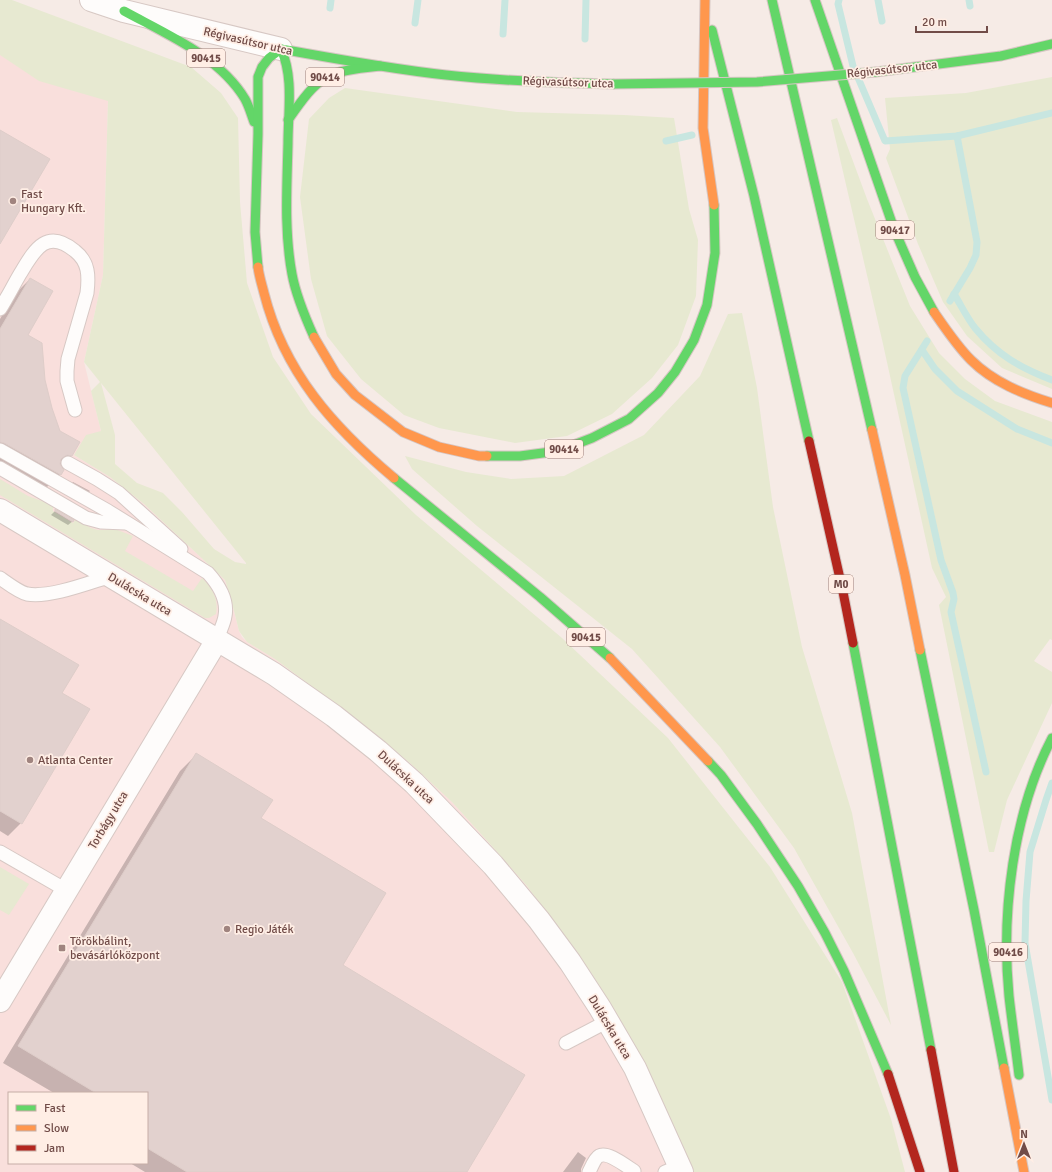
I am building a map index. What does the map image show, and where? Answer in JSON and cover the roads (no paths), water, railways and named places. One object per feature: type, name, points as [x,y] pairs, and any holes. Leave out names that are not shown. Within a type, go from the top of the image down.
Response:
[{"type":"main road","name":"90414","points":[[281,49],[288,69],[289,84],[286,181],[287,226],[292,274],[303,313],[316,341],[336,374],[355,395],[403,432],[439,447],[479,456],[520,456],[558,451],[592,438],[629,419],[658,393],[675,372],[694,340],[707,305],[715,253],[714,208],[703,128],[705,0]]},
{"type":"main road","name":"M0","points":[[705,0],[754,196],[843,592],[954,1172]]},
{"type":"main road","points":[[772,0],[905,575],[974,910],[1024,1172]]},
{"type":"main road","name":"90417","points":[[814,0],[902,248],[921,288],[944,327],[971,360],[997,380],[1033,398],[1052,403]]},
{"type":"main road","name":"90415","points":[[124,11],[206,58],[228,76],[244,98],[258,134]]},
{"type":"main road","name":"Régivasútsor utca","points":[[281,49],[380,66],[446,75],[556,83],[613,84],[757,82],[876,72],[1001,56],[1052,44]]},
{"type":"main road","name":"90415","points":[[281,49],[269,58],[262,67],[258,78],[257,87],[258,134],[256,232],[258,268],[269,313],[284,350],[301,380],[328,416],[372,460],[540,597],[607,656],[676,726],[721,775],[757,824],[798,886],[838,958],[887,1072],[920,1172]]},
{"type":"main road","name":"90414","points":[[288,120],[315,84],[324,78],[341,72],[380,66]]},
{"type":"main road","name":"90416","points":[[1020,1087],[1009,995],[1007,940],[1009,894],[1013,858],[1029,793],[1041,759],[1052,738]]},
{"type":"main road","points":[[1024,1126],[1030,1172]]},
{"type":"street","name":"Régivasútsor utca","points":[[91,0],[124,11],[281,49]]},
{"type":"street","name":"Dulácska utca","points":[[0,510],[274,674],[334,716],[378,751],[414,783],[493,866],[539,920],[570,962],[608,1021],[635,1068],[676,1170]]},
{"type":"street","name":"Torbágy utca","points":[[0,1001],[217,640]]},
{"type":"lane","points":[[0,309],[33,252],[42,244],[50,241],[59,241],[70,246],[79,254],[88,271],[87,293],[68,359],[67,371],[67,382],[76,410]]},
{"type":"lane","points":[[0,450],[128,523],[208,573]]},
{"type":"lane","points":[[68,463],[119,493],[208,573],[215,582],[224,604],[225,616],[217,640]]},
{"type":"lane","points":[[0,468],[86,518],[101,522],[128,523]]},
{"type":"lane","points":[[0,578],[26,594],[44,594],[72,588],[111,576]]},
{"type":"lane","points":[[0,852],[66,890]]},
{"type":"lane","points":[[566,1043],[608,1021]]},
{"type":"lane","points":[[589,1172],[598,1157],[601,1155],[610,1156],[635,1172]]},
{"type":"waterway","points":[[330,8],[331,0]]},
{"type":"waterway","points":[[415,23],[418,0]]},
{"type":"waterway","points":[[503,34],[505,0]]},
{"type":"waterway","points":[[585,39],[586,0]]},
{"type":"waterway","points":[[839,0],[838,4],[853,66],[885,141],[957,136],[1052,113]]},
{"type":"waterway","points":[[878,0],[882,21]]},
{"type":"waterway","points":[[969,0],[970,6]]},
{"type":"waterway","points":[[666,141],[692,135]]},
{"type":"waterway","points":[[950,301],[976,255],[977,242],[957,136]]},
{"type":"waterway","points":[[954,294],[972,324],[992,346],[1010,360],[1030,371],[1052,380]]},
{"type":"waterway","points":[[927,341],[905,376],[903,388],[941,560],[953,593],[954,599],[951,612],[986,772]]},
{"type":"waterway","points":[[922,350],[935,369],[957,391],[1017,429],[1052,443]]},
{"type":"waterway","points":[[1052,783],[1030,852],[1026,901],[1025,943],[1052,1100]]},
{"type":"place","name":"Fast Hungary Kft.","points":[[13,201]]},
{"type":"place","name":"Atlanta Center","points":[[30,760]]},
{"type":"place","name":"Regio Játék","points":[[227,929]]},
{"type":"place","name":"Törökbálint, bevásárlóközpont","points":[[62,948]]}]
